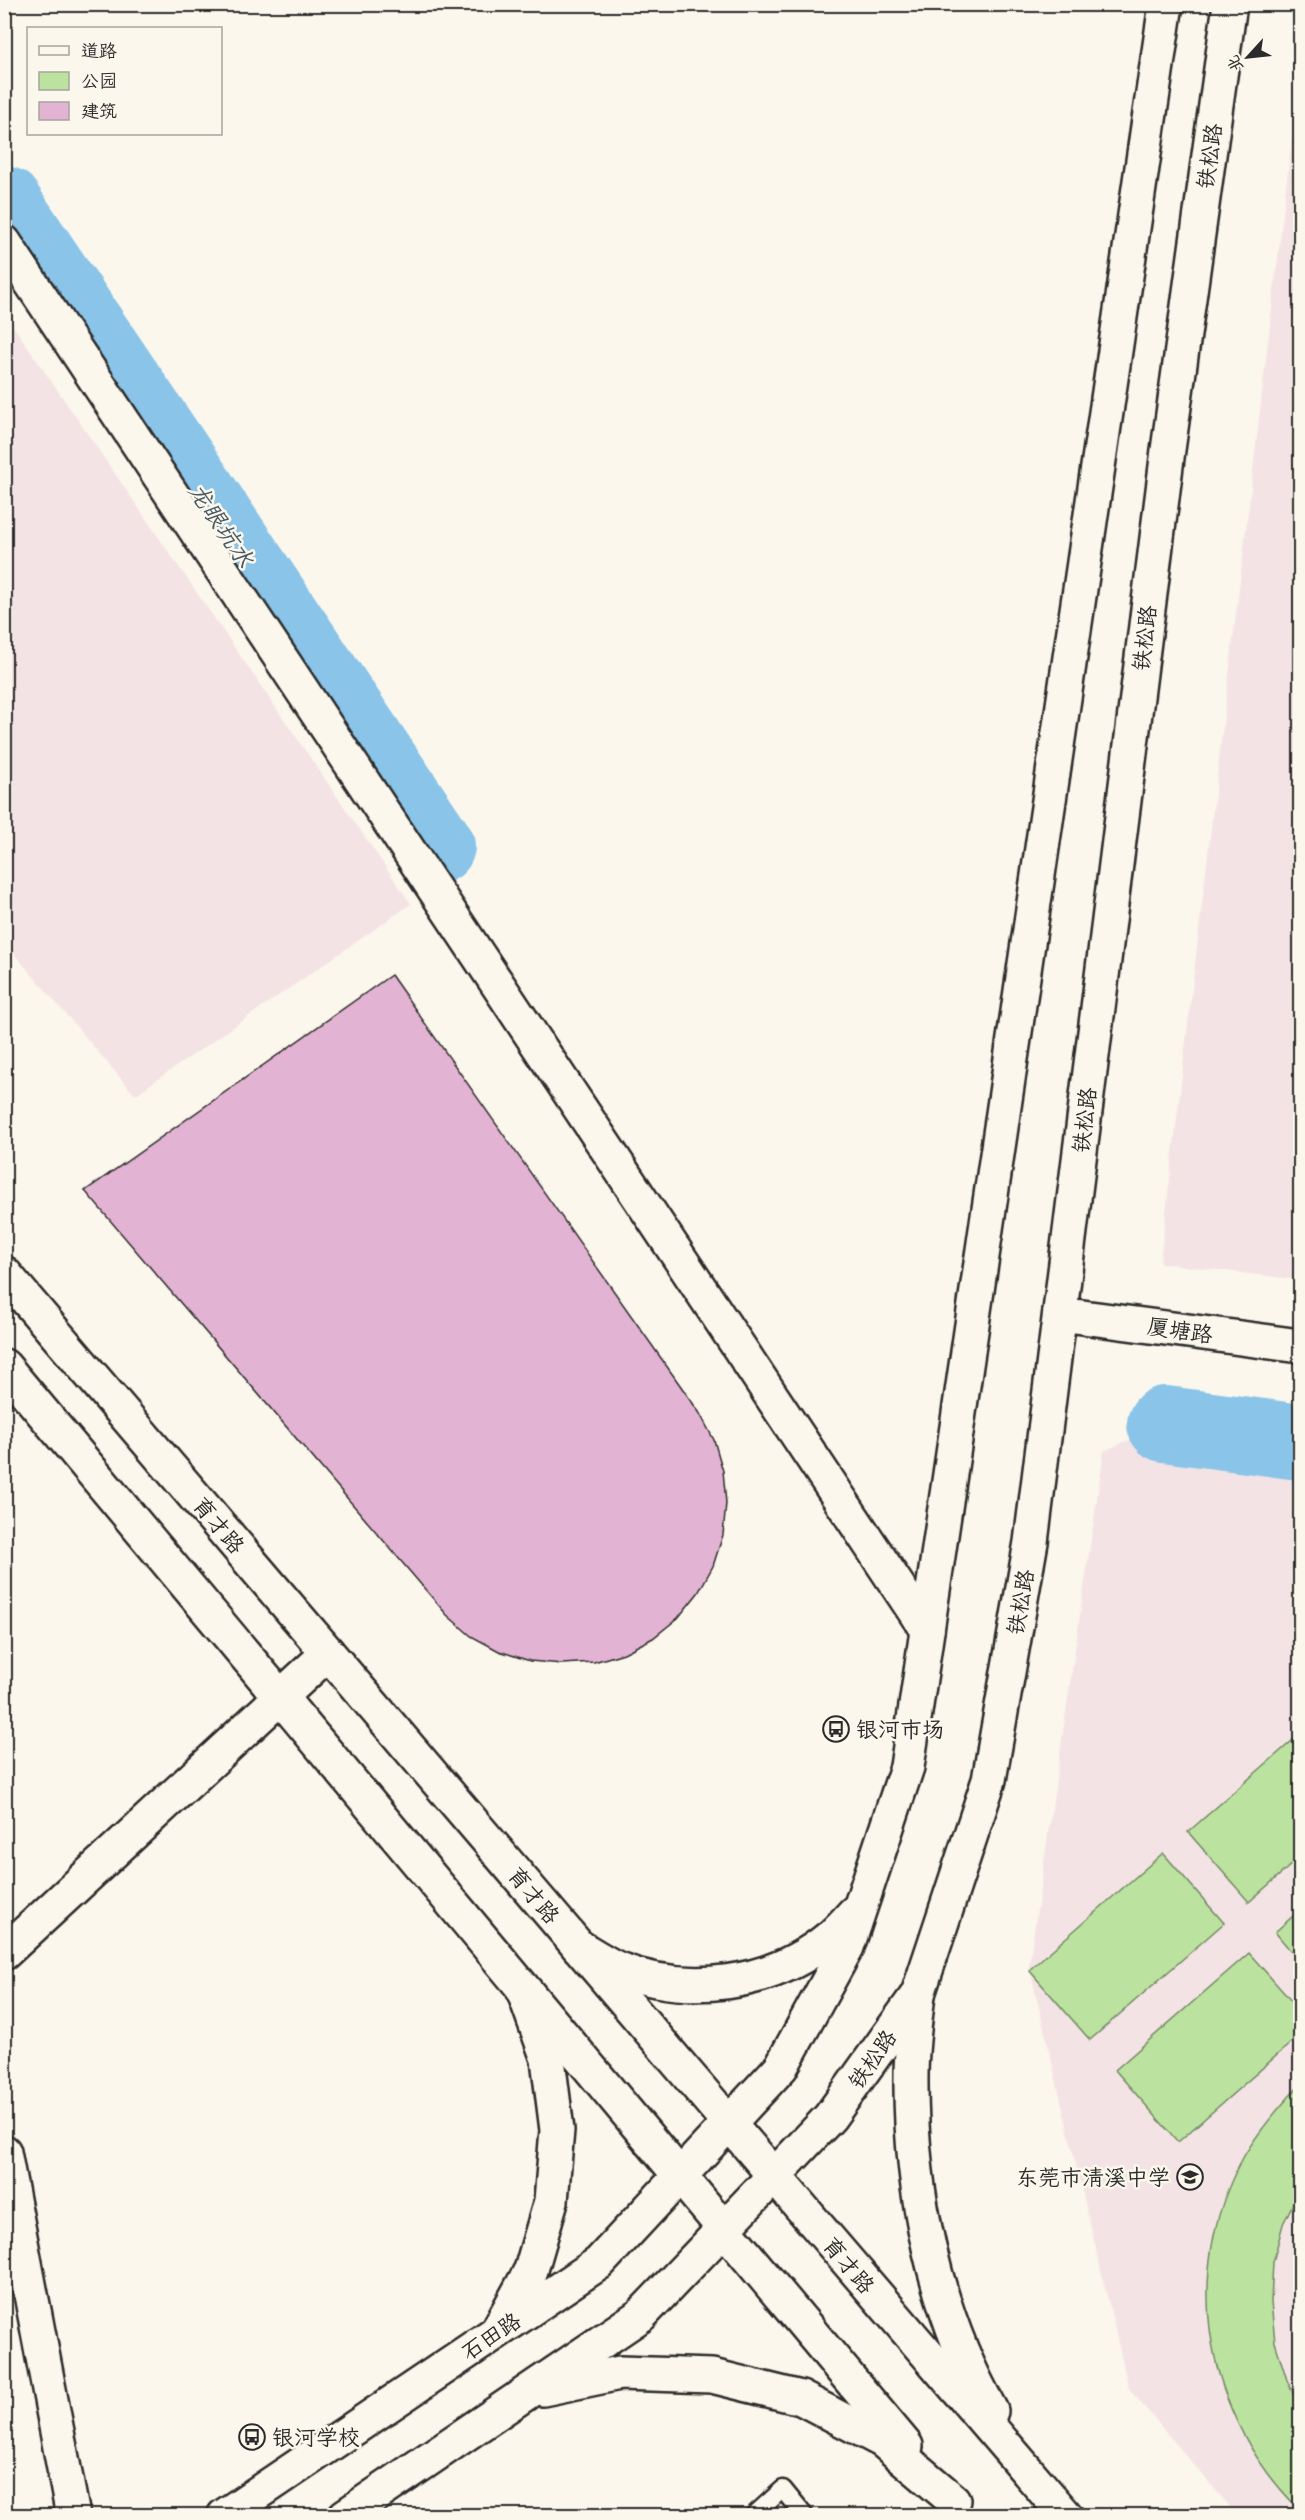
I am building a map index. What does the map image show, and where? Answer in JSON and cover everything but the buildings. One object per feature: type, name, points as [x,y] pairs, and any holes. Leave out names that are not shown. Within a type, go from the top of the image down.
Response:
[{"type":"street","points":[[729,2123],[781,2067],[847,1947],[907,1767],[1166,4]]},
{"type":"street","name":"铁松路","points":[[774,2176],[830,2117],[918,1994],[989,1780],[1031,1542],[1168,450],[1230,4]]},
{"type":"street","points":[[4,242],[927,1630]]},
{"type":"street","name":"育才路","points":[[4,1273],[1066,2516]]},
{"type":"street","name":"厦塘路","points":[[1060,1314],[1300,1346]]},
{"type":"street","points":[[4,1366],[524,1992],[960,2508]]},
{"type":"street","points":[[4,1953],[328,1653]]},
{"type":"street","points":[[578,1946],[617,1968],[660,1982],[706,1985],[728,1982],[750,1978],[792,1963],[829,1938],[860,1906]]},
{"type":"street","points":[[497,2332],[531,2270],[551,2201],[557,2130],[548,2059],[524,1992]]},
{"type":"street","points":[[918,1994],[911,2074],[913,2144],[926,2235],[952,2324],[978,2388],[1018,2459]]},
{"type":"street","name":"石田路","points":[[224,2516],[599,2263],[729,2123]]},
{"type":"street","points":[[4,2152],[73,2516]]},
{"type":"street","points":[[345,2516],[641,2315],[774,2176]]},
{"type":"street","points":[[530,2392],[620,2373],[712,2376],[801,2398],[883,2441],[960,2508]]},
{"type":"lane","points":[[753,2516],[783,2489],[805,2516]]},
{"type":"shaded area","points":[[1300,69],[1300,1280],[1160,1263]]},
{"type":"shaded area","points":[[5,314],[411,904],[135,1095],[5,943]]},
{"type":"shaded area","name":"东莞市清溪中学","points":[[1165,1424],[1300,1442],[1300,2515],[1237,2515],[1129,2389],[1029,1965],[1104,1451]]},
{"type":"green space","points":[[1300,1734],[1300,1857],[1249,1902],[1188,1832]]},
{"type":"green space","points":[[1163,1853],[1224,1923],[1090,2040],[1029,1970]]},
{"type":"green space","points":[[1300,1910],[1300,1962],[1275,1932]]},
{"type":"green space","points":[[1249,1953],[1300,2011],[1300,2035],[1178,2142],[1115,2070]]},
{"type":"green space","points":[[1300,2085],[1300,2189],[1283,2224],[1273,2262],[1271,2302],[1275,2342],[1287,2380],[1300,2409],[1300,2510],[1268,2473],[1242,2432],[1224,2388],[1212,2342],[1208,2295],[1212,2248],[1224,2201],[1250,2146]]},
{"type":"waterway","name":"龙眼坑水","points":[[4,204],[437,846]]},
{"type":"waterway","name":"龙眼坑水","points":[[1165,1424],[1300,1442]]},
{"type":"place","name":"银河市场","points":[[836,1729]]},
{"type":"place","name":"东莞市清溪中学","points":[[1190,2177]]},
{"type":"place","name":"银河学校","points":[[252,2437]]}]
